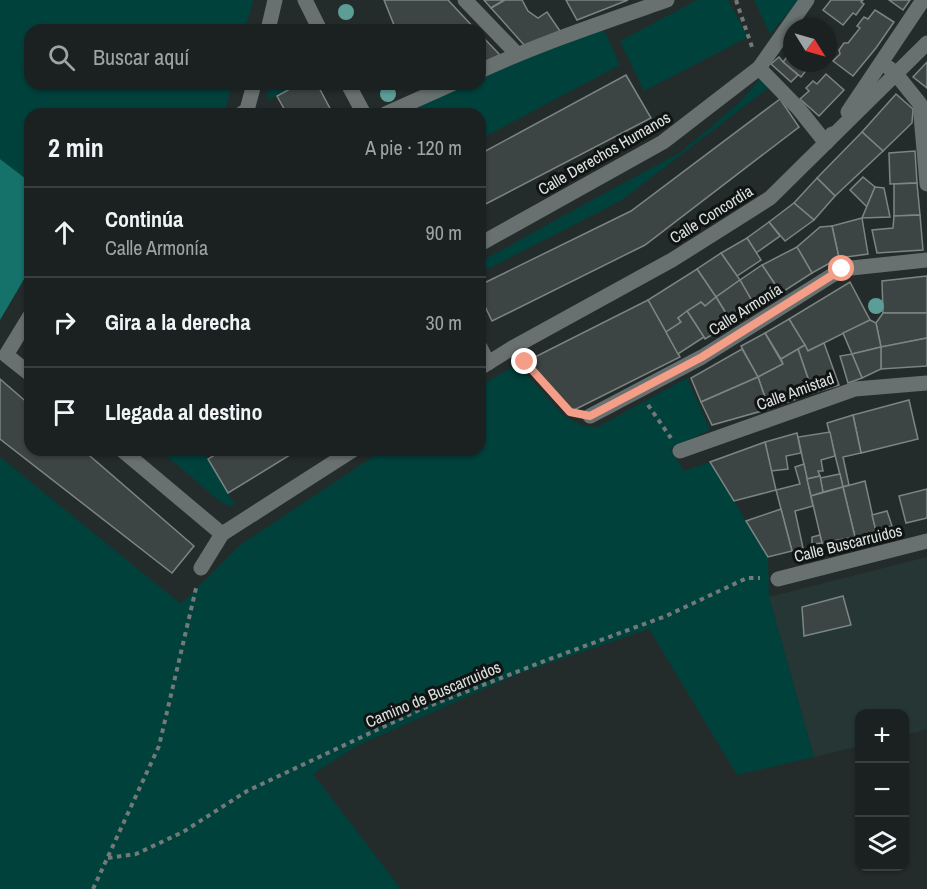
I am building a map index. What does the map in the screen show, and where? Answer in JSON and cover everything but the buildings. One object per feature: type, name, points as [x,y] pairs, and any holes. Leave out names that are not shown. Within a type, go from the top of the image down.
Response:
[{"type":"street","points":[[269,24],[275,0]]},
{"type":"street","points":[[305,0],[317,24]]},
{"type":"street","points":[[465,0],[517,54]]},
{"type":"street","points":[[486,68],[517,54],[667,0]]},
{"type":"street","name":"Calle Derechos Humanos","points":[[486,241],[663,142],[759,68],[807,0]]},
{"type":"street","points":[[759,68],[798,108],[826,143],[923,0]]},
{"type":"street","name":"Calle Concordia","points":[[486,365],[512,348],[672,260],[770,198],[927,43]]},
{"type":"street","points":[[881,63],[896,74],[920,104],[927,184]]},
{"type":"street","points":[[247,108],[252,90]]},
{"type":"street","points":[[351,90],[361,108]]},
{"type":"street","points":[[399,108],[439,90]]},
{"type":"street","name":"Calle Armonía","points":[[590,416],[702,357],[842,269],[927,260]]},
{"type":"street","points":[[24,326],[6,355],[24,369]]},
{"type":"street","name":"Calle Amistad","points":[[680,451],[855,389],[927,383]]},
{"type":"street","points":[[129,456],[222,534]]},
{"type":"street","points":[[201,568],[222,534],[344,456]]},
{"type":"street","name":"Calle Buscarruidos","points":[[778,579],[927,541]]},
{"type":"path","points":[[735,0],[759,68]]},
{"type":"path","points":[[512,348],[570,412],[590,416]]},
{"type":"path","points":[[638,391],[680,451]]},
{"type":"path","points":[[94,888],[159,746],[201,568]]},
{"type":"path","name":"Camino de Buscarruidos","points":[[108,858],[136,854],[183,832],[247,791],[419,710],[666,616],[747,578],[778,579]]},
{"type":"shaded area","points":[[0,0],[253,0],[247,24],[24,24],[24,90],[230,90],[225,108],[24,108],[24,177],[0,159]]},
{"type":"shaded area","points":[[697,0],[728,0],[748,37],[644,91],[620,41]]},
{"type":"shaded area","points":[[754,0],[799,0],[783,18],[770,34]]},
{"type":"shaded area","points":[[603,28],[620,65],[486,136],[486,108],[413,108],[454,90],[486,90],[486,76],[559,44]]},
{"type":"shaded area","points":[[760,79],[768,88],[622,200],[486,270],[486,259],[681,152],[739,103]]},
{"type":"shaded area","points":[[269,90],[288,90],[269,100]]},
{"type":"shaded area","points":[[0,159],[24,177],[24,279],[0,320]]},
{"type":"shaded area","points":[[517,364],[564,416],[583,426],[598,427],[687,378],[710,430],[670,449],[684,471],[710,462],[768,557],[769,597],[814,757],[737,775],[649,629],[518,674],[357,746],[313,774],[401,889],[0,889],[0,457],[181,604],[240,545],[374,456],[486,456],[486,382]]},
{"type":"shaded area","points":[[167,456],[206,456],[235,505],[228,505],[217,499]]},
{"type":"shaded area","points":[[927,557],[927,729],[909,734],[909,709],[855,709],[855,747],[814,757],[769,597]]},
{"type":"route","points":[[525,362],[570,412],[590,416],[702,357],[842,269]]}]
